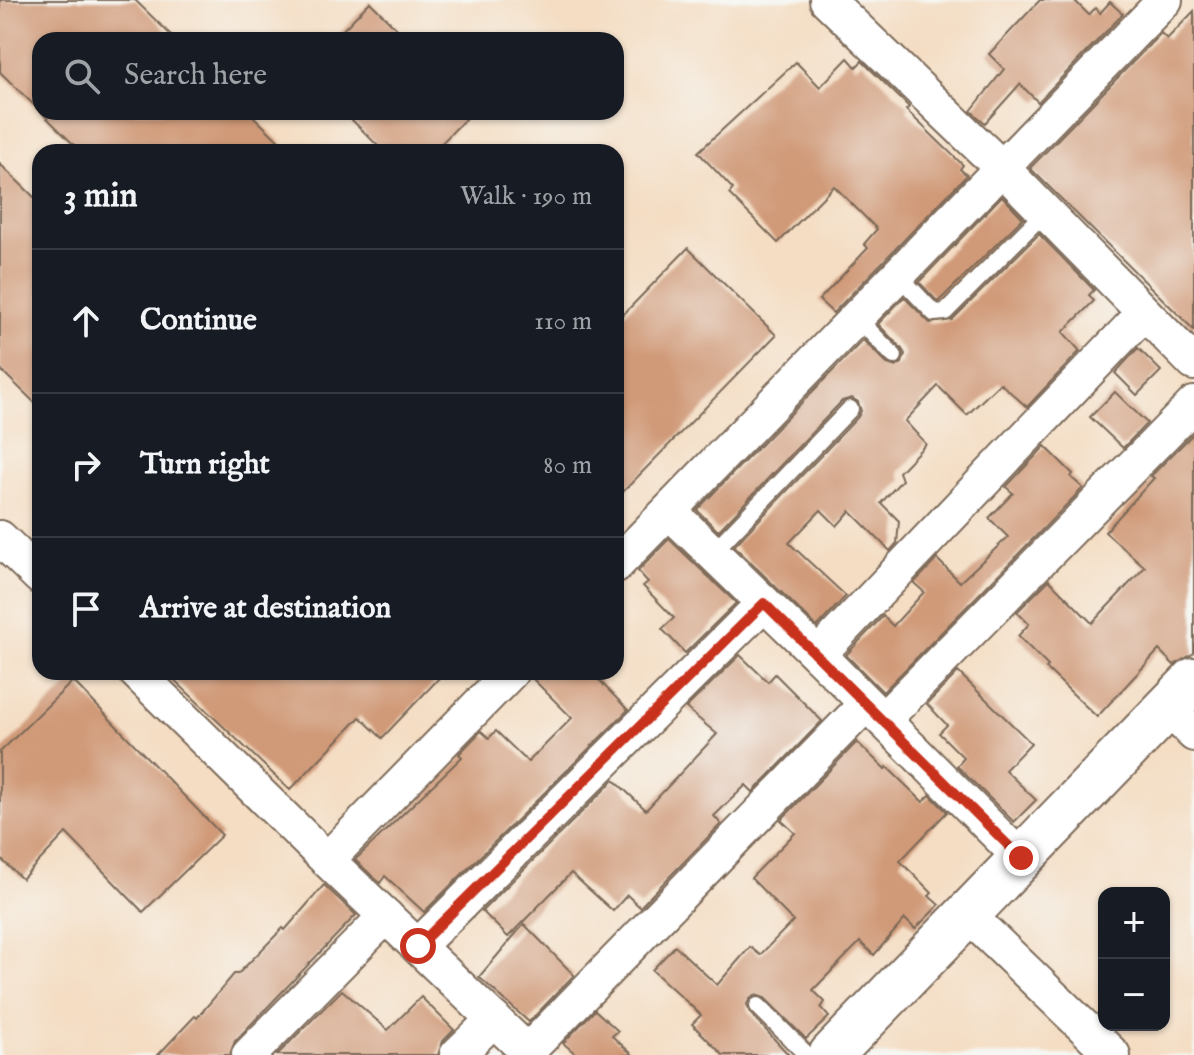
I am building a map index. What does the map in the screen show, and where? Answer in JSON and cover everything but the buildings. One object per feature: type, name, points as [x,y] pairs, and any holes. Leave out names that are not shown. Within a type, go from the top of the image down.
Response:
[{"type":"street","points":[[827,0],[1003,169],[1194,363]]},
{"type":"street","points":[[624,557],[1165,0]]},
{"type":"street","points":[[818,655],[1144,313]]},
{"type":"street","points":[[144,680],[530,1053],[874,712],[1194,404]]},
{"type":"street","points":[[669,511],[1021,858]]},
{"type":"street","points":[[0,538],[32,569]]},
{"type":"street","points":[[418,946],[764,603]]},
{"type":"street","points":[[327,860],[503,680]]},
{"type":"street","points":[[831,1055],[1021,858],[1185,707]]},
{"type":"street","points":[[967,914],[1113,1055]]},
{"type":"street","points":[[249,1055],[386,916]]},
{"type":"street","points":[[457,1055],[494,1019]]},
{"type":"lane","points":[[899,276],[934,313],[945,312],[1045,212]]},
{"type":"lane","points":[[857,318],[894,356]]},
{"type":"lane","points":[[712,553],[850,409]]},
{"type":"lane","points":[[758,1006],[807,1055]]},
{"type":"route","points":[[418,946],[764,603],[1021,858]]}]
